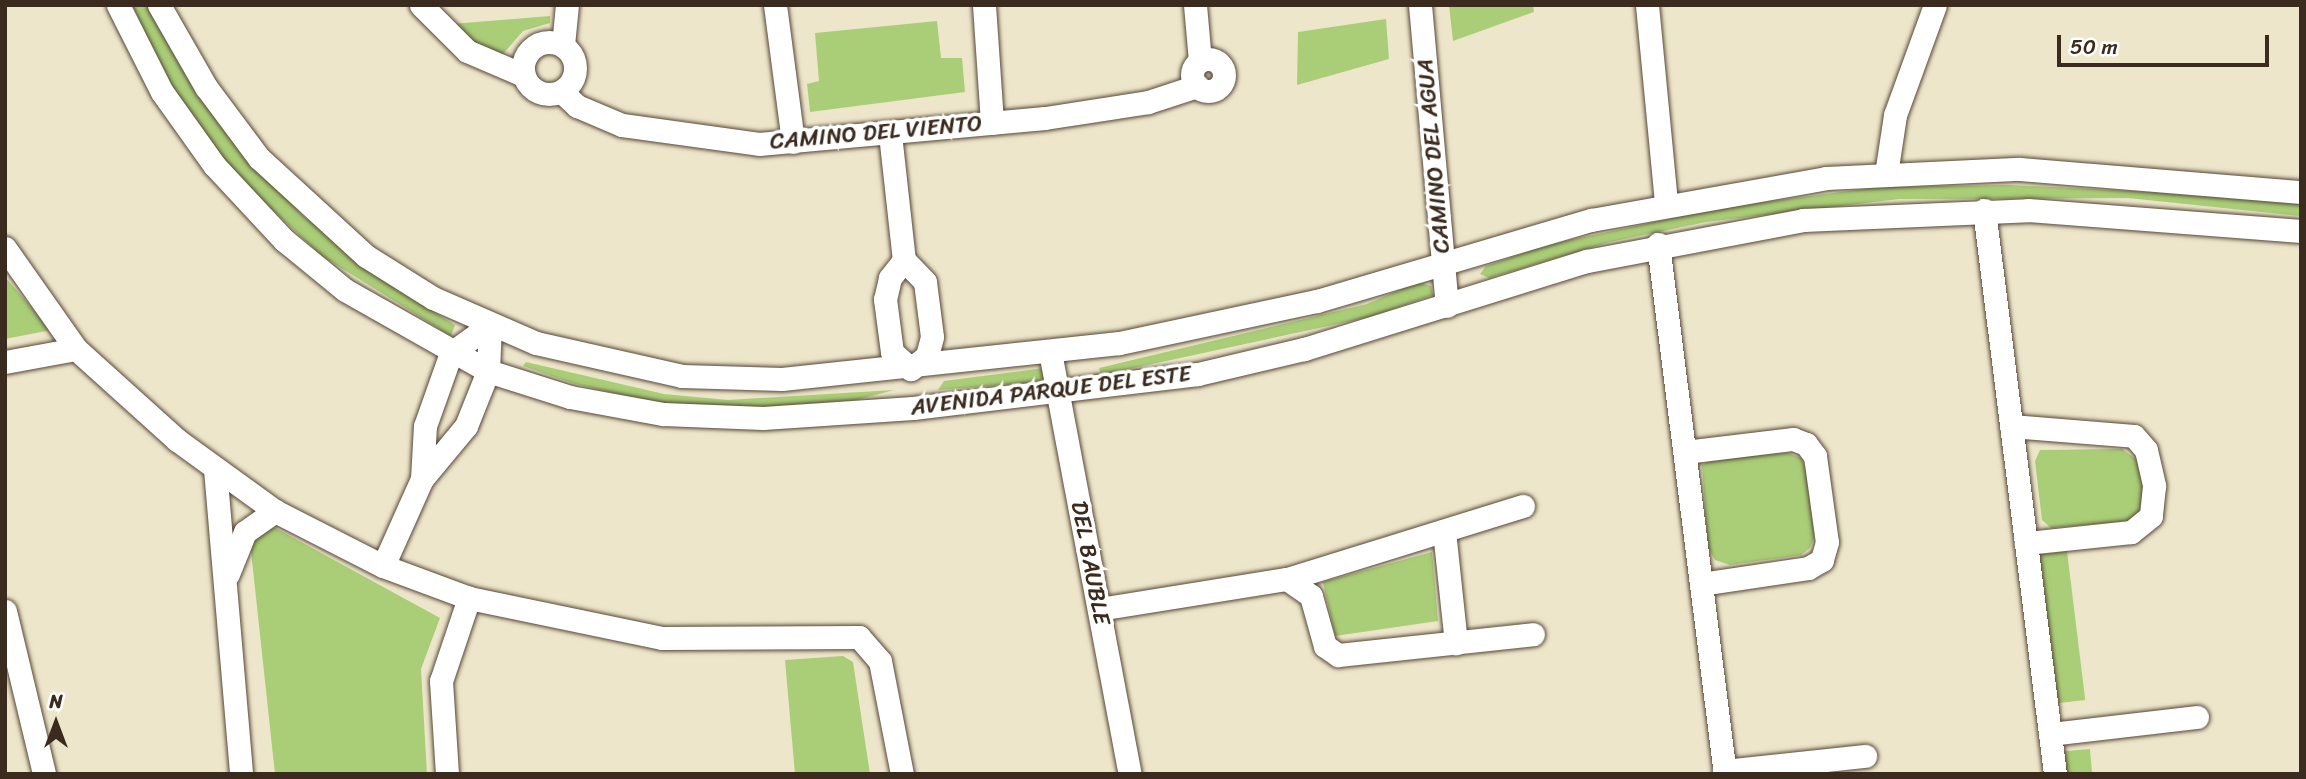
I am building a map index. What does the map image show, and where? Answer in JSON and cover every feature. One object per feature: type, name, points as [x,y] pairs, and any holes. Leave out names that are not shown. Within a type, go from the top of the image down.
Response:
[{"type":"street","name":"AVENIDA PARQUE DEL ESTE","points":[[118,5],[183,124],[247,204],[345,290],[488,371],[569,397],[663,414],[763,418],[913,408],[1058,394],[1251,362],[1658,244],[1803,220],[1984,210],[2124,214],[2301,231]]},
{"type":"street","name":"AVENIDA PARQUE DEL ESTE","points":[[159,5],[231,123],[296,196],[399,278],[490,325],[584,358],[682,376],[782,379],[911,369],[1050,352],[1253,317],[1665,203],[1886,174],[2081,171],[2301,191]]},
{"type":"street","points":[[421,5],[467,51],[523,75],[538,93],[562,92],[575,65],[563,45],[567,5]]},
{"type":"street","points":[[775,5],[793,142]]},
{"type":"street","points":[[984,5],[992,123]]},
{"type":"street","name":"CAMINO DEL VIENTO","points":[[562,92],[599,116],[655,134],[793,142],[992,123],[1148,103],[1197,86],[1192,73],[1200,61],[1195,5]]},
{"type":"street","name":"CAMINO DEL AGUA","points":[[1420,5],[1447,306]]},
{"type":"street","points":[[1647,5],[1665,203]]},
{"type":"street","points":[[1886,174],[1895,115],[1935,5]]},
{"type":"street","points":[[523,75],[533,47],[563,45]]},
{"type":"street","points":[[890,134],[904,260],[925,282],[932,337],[927,356],[911,369]]},
{"type":"street","points":[[1984,210],[2055,774]]},
{"type":"street","points":[[1658,244],[1725,772],[1865,756]]},
{"type":"street","points":[[5,248],[76,349],[215,469],[275,511],[383,566],[469,598],[662,638],[848,636],[869,642],[880,661],[902,774]]},
{"type":"street","points":[[904,260],[890,278],[885,299],[892,352],[911,369],[913,408]]},
{"type":"street","points":[[422,479],[425,426],[452,353],[490,325]]},
{"type":"street","points":[[383,566],[422,479],[457,443],[488,371],[490,325]]},
{"type":"street","points":[[5,362],[76,349]]},
{"type":"street","name":"DEL BAUBLE","points":[[1050,352],[1130,774]]},
{"type":"street","points":[[2011,426],[2134,436],[2146,450],[2154,486],[2151,516],[2131,532],[2026,542]]},
{"type":"street","points":[[1685,452],[1793,439],[1806,444],[1815,456],[1828,542],[1822,560],[1808,568],[1701,584]]},
{"type":"street","points":[[215,469],[228,574],[241,774]]},
{"type":"street","points":[[1099,610],[1287,579],[1523,506]]},
{"type":"street","points":[[228,574],[245,532],[275,511]]},
{"type":"street","points":[[1444,531],[1455,643]]},
{"type":"street","points":[[1287,579],[1311,596],[1325,646],[1338,655],[1533,634]]},
{"type":"street","points":[[447,774],[441,681],[469,598]]},
{"type":"street","points":[[5,611],[44,774]]},
{"type":"street","points":[[2050,734],[2197,718]]},
{"type":"green space","points":[[132,5],[148,5],[257,162],[303,216],[386,282],[455,325],[451,336],[322,256],[234,174],[178,98]]},
{"type":"green space","points":[[1449,5],[1533,5],[1534,12],[1453,41]]},
{"type":"green space","points":[[550,16],[550,23],[523,31],[503,54],[489,56],[452,24]]},
{"type":"green space","points":[[1386,19],[1389,59],[1297,85],[1298,32]]},
{"type":"green space","points":[[937,21],[941,58],[962,58],[965,92],[810,112],[807,84],[819,81],[815,33]]},
{"type":"green space","points":[[2010,185],[2251,197],[2301,203],[2301,216],[2128,198],[1899,199],[1706,222],[1610,242],[1489,278],[1480,274],[1486,266],[1547,245],[1720,208],[1879,187]]},
{"type":"green space","points":[[5,277],[51,330],[5,339]]},
{"type":"green space","points":[[1418,282],[1431,286],[1433,295],[1370,317],[1101,375],[1099,368],[1367,304]]},
{"type":"green space","points":[[526,362],[664,394],[728,400],[894,390],[857,400],[727,411],[663,405],[572,383],[523,366]]},
{"type":"green space","points":[[1044,368],[1049,381],[938,390],[944,381]]},
{"type":"green space","points":[[2122,449],[2143,464],[2145,503],[2139,520],[2051,528],[2042,520],[2035,461],[2040,450]]},
{"type":"green space","points":[[1788,453],[1801,458],[1807,472],[1815,535],[1810,548],[1801,555],[1730,565],[1715,560],[1708,548],[1702,465],[1714,458]]},
{"type":"green space","points":[[270,525],[440,618],[421,669],[427,774],[275,774],[250,542]]},
{"type":"green space","points":[[2067,551],[2085,700],[2057,703],[2039,554]]},
{"type":"green space","points":[[1432,552],[1438,621],[1335,636],[1323,582]]},
{"type":"green space","points":[[843,656],[853,662],[870,774],[795,774],[785,660]]},
{"type":"green space","points":[[2090,749],[2092,774],[2063,774],[2061,752]]}]
